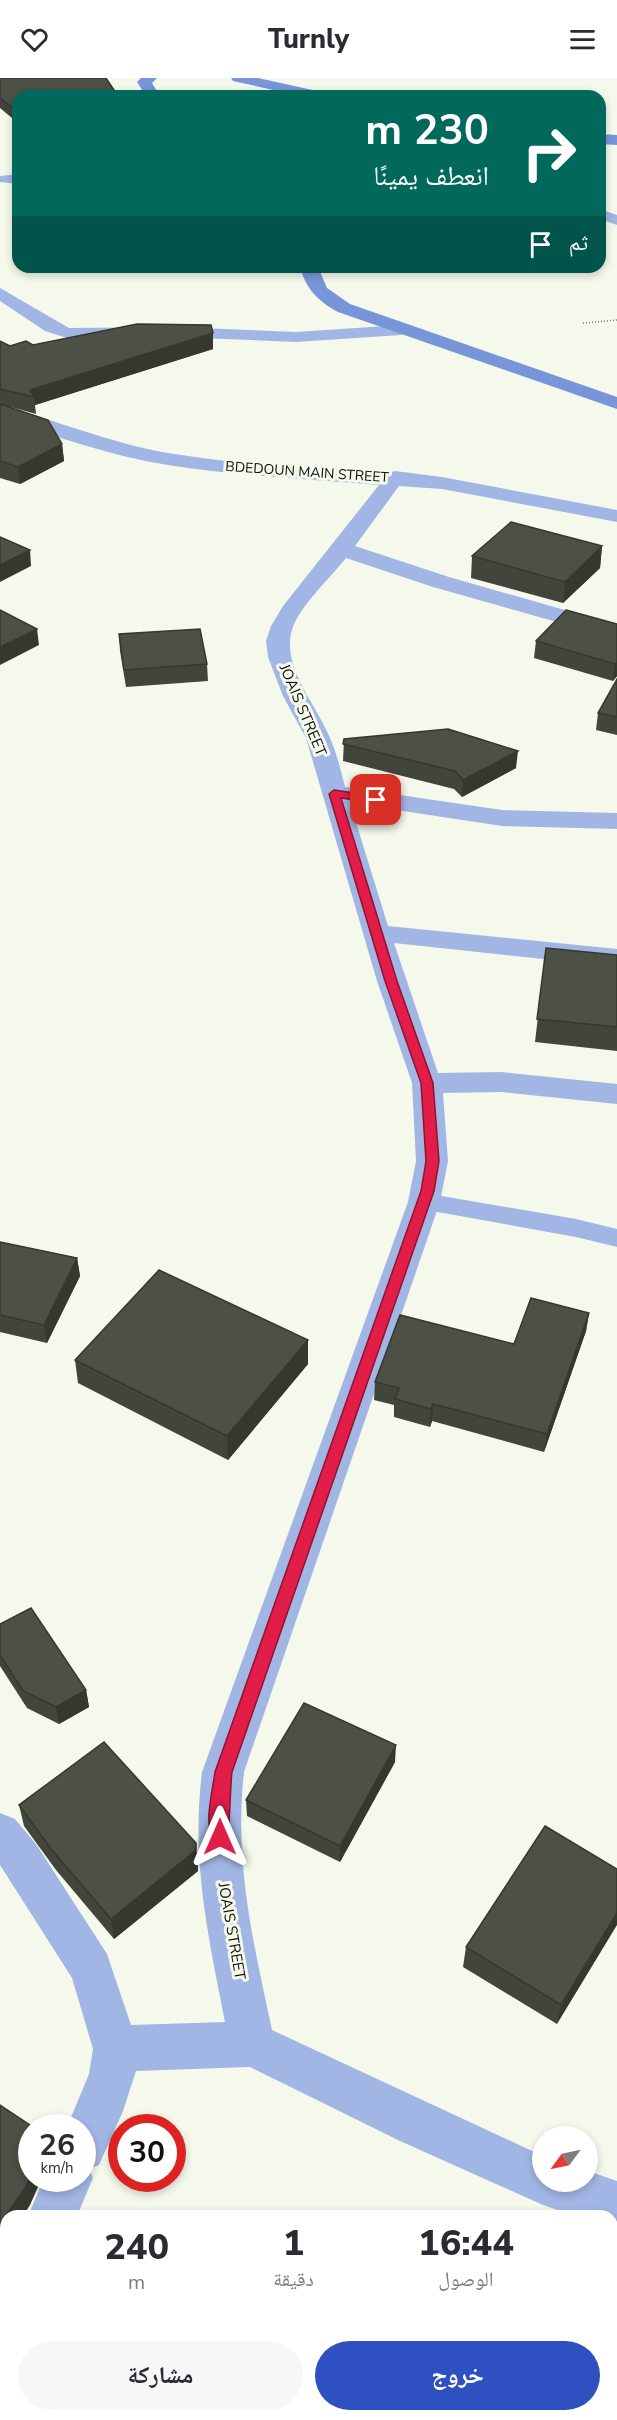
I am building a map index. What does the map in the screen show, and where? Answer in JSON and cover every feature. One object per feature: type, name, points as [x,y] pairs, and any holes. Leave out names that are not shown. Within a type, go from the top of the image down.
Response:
[{"type":"main road","points":[[149,90],[144,82],[150,78]]},
{"type":"main road","points":[[238,78],[293,90]]},
{"type":"main road","points":[[310,273],[313,283],[328,300],[401,330],[617,403]]},
{"type":"street","points":[[0,293],[51,327],[67,333],[173,332],[296,337],[401,330]]},
{"type":"street","name":"BDEDOUN MAIN STREET","points":[[0,412],[111,447],[168,459],[251,469],[395,477],[492,491],[617,516]]},
{"type":"street","name":"JOAIS STREET","points":[[252,2044],[223,1902],[219,1815],[223,1772],[424,1202],[432,1161],[427,1083],[376,933],[318,738],[296,696],[280,657],[278,641],[282,626],[291,611],[342,549],[395,477]]},
{"type":"street","points":[[342,549],[441,582],[617,632]]},
{"type":"street","points":[[334,794],[502,818],[617,821]]},
{"type":"street","points":[[376,933],[617,957]]},
{"type":"street","points":[[427,1083],[501,1082],[617,1094]]},
{"type":"street","points":[[0,1833],[57,1912],[91,1969],[116,2049],[106,2093],[96,2116]]},
{"type":"street","points":[[116,2049],[252,2044],[532,2176]]},
{"type":"street","points":[[55,2210],[63,2192]]},
{"type":"street","points":[[577,2192],[617,2205]]},
{"type":"lane","points":[[424,1202],[576,1228],[617,1238]]},
{"type":"path","points":[[583,323],[617,320]]},
{"type":"building","points":[[0,78],[106,78],[114,90],[12,90],[12,107],[0,98]]},
{"type":"building","points":[[137,324],[211,325],[213,333],[30,390],[34,397],[0,389],[0,341],[10,346],[26,341],[33,345]]},
{"type":"building","points":[[0,404],[48,420],[62,444],[18,467],[0,461]]},
{"type":"building","points":[[511,522],[602,546],[565,582],[472,556]]},
{"type":"building","points":[[0,537],[30,550],[0,565]]},
{"type":"building","points":[[0,610],[37,629],[0,647]]},
{"type":"building","points":[[566,610],[617,624],[617,662],[615,664],[536,641]]},
{"type":"building","points":[[200,629],[207,664],[124,670],[119,634]]},
{"type":"building","points":[[617,679],[617,717],[598,713]]},
{"type":"building","points":[[448,729],[518,751],[463,780],[455,771],[343,744],[344,739]]},
{"type":"building","points":[[546,948],[617,955],[617,1027],[537,1019]]},
{"type":"building","points":[[0,1242],[77,1258],[44,1325],[0,1315]]},
{"type":"building","points":[[159,1270],[308,1340],[227,1436],[75,1360]]},
{"type":"building","points":[[531,1298],[589,1313],[547,1434],[433,1404],[431,1409],[395,1399],[399,1388],[375,1382],[400,1315],[514,1344]]},
{"type":"building","points":[[31,1608],[86,1690],[56,1707],[23,1691],[0,1655],[0,1624]]},
{"type":"building","points":[[304,1703],[396,1745],[340,1846],[246,1800]]},
{"type":"building","points":[[104,1742],[196,1843],[196,1850],[111,1919],[52,1850],[19,1805]]},
{"type":"building","points":[[545,1826],[617,1869],[617,1913],[561,2005],[466,1947]]},
{"type":"building","points":[[0,2105],[18,2117],[18,2192],[22,2192],[10,2210],[0,2210]]},
{"type":"route","points":[[220,1837],[219,1815],[223,1772],[428,1191],[432,1161],[427,1083],[391,981],[334,794],[376,800]]}]
